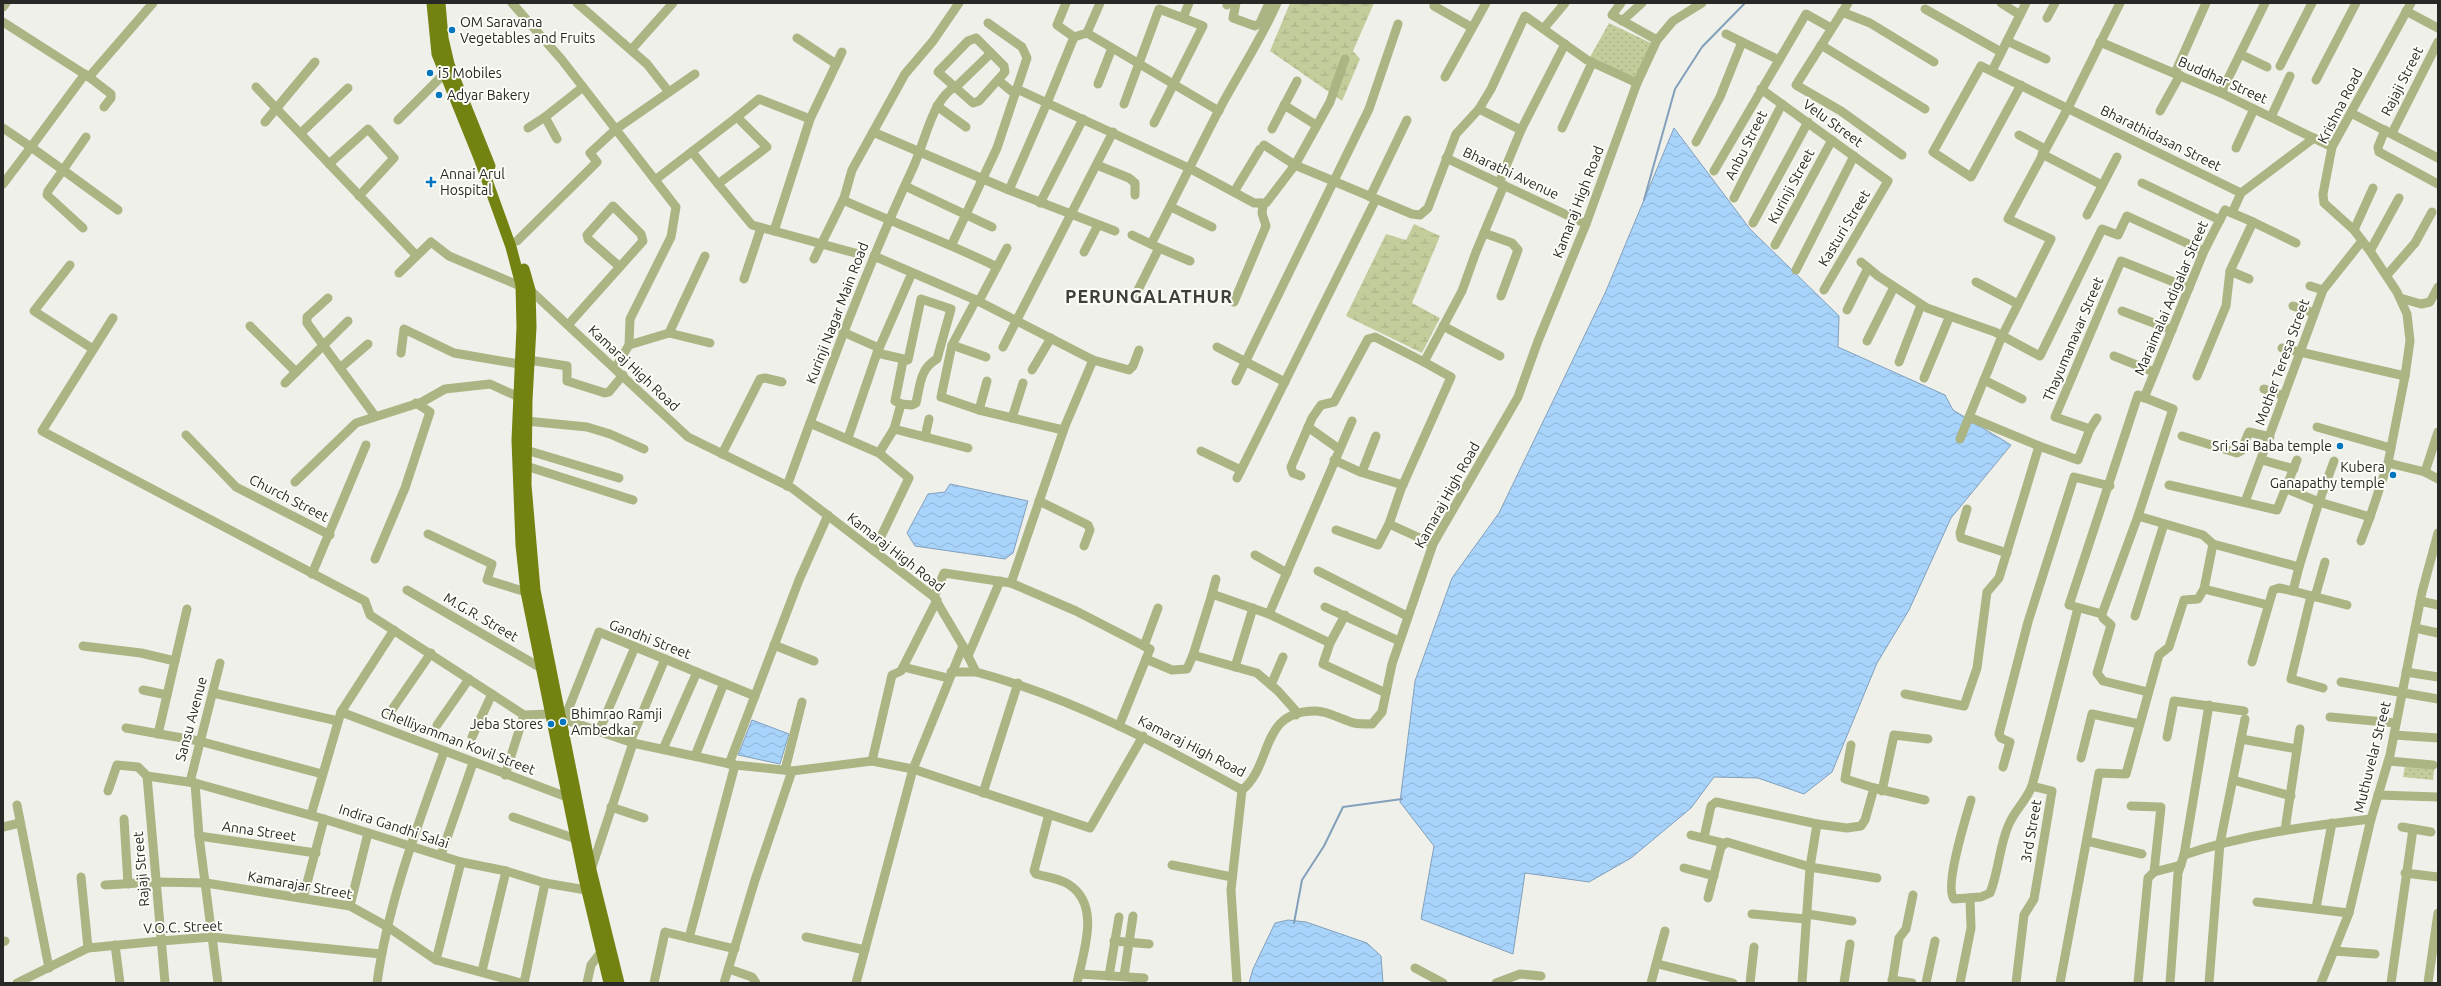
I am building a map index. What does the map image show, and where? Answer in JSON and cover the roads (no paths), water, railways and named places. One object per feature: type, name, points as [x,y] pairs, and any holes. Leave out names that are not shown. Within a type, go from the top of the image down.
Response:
[{"type":"main road","points":[[432,3],[437,54],[482,166],[525,287]]},
{"type":"main road","points":[[440,3],[443,38],[449,64],[486,154],[516,241],[525,287],[522,327],[524,362],[518,481],[521,545],[526,592],[541,668],[558,717],[567,797],[576,839],[606,950],[619,983]]},
{"type":"main road","points":[[522,398],[526,421],[526,466],[530,545],[535,590],[558,717],[591,870],[591,890]]},
{"type":"main road","points":[[606,950],[609,983]]},
{"type":"street","points":[[3,7],[6,3]]},
{"type":"street","points":[[3,184],[87,75],[153,3]]},
{"type":"street","points":[[513,3],[583,87],[676,207],[672,237],[630,319],[630,344],[615,368]]},
{"type":"street","points":[[577,3],[647,64],[669,92]]},
{"type":"street","points":[[631,50],[673,3]]},
{"type":"street","points":[[814,258],[843,200],[852,170],[905,74],[933,41],[959,3]]},
{"type":"street","points":[[1066,3],[1056,24],[1074,37]]},
{"type":"street","points":[[1087,33],[1100,3]]},
{"type":"street","points":[[1183,18],[1189,3]]},
{"type":"street","points":[[1436,3],[1434,6],[1472,27]]},
{"type":"street","points":[[1445,77],[1486,3]]},
{"type":"street","points":[[1544,28],[1565,3]]},
{"type":"street","points":[[1621,3],[1612,15],[1657,40]]},
{"type":"street","points":[[1622,21],[1642,3]]},
{"type":"street","name":"Kamaraj High Road","points":[[525,287],[623,375],[688,437],[787,486],[828,515],[936,599],[964,646],[976,672],[1018,683],[1143,736],[1242,790],[1251,783],[1272,734],[1284,720],[1296,715],[1317,711],[1355,723],[1372,724],[1382,712],[1399,641],[1433,544],[1518,397],[1538,341],[1586,224],[1637,83],[1657,40],[1674,21],[1702,3]]},
{"type":"street","points":[[1848,3],[1796,85],[1841,111],[1902,155]]},
{"type":"street","points":[[2001,3],[2020,15]]},
{"type":"street","points":[[2021,86],[1971,177],[1933,152],[1980,66],[1992,71],[2026,3]]},
{"type":"street","points":[[2047,18],[2055,3]]},
{"type":"street","points":[[1960,439],[2002,336],[2051,240],[2008,219],[2068,108],[2120,3]]},
{"type":"street","points":[[2160,111],[2206,3]]},
{"type":"street","points":[[2221,93],[2265,3]]},
{"type":"street","points":[[2280,66],[2312,3]]},
{"type":"street","points":[[2316,80],[2356,3]]},
{"type":"street","points":[[1231,4],[1233,18],[1255,26],[1260,23],[1273,4]]},
{"type":"street","points":[[1134,298],[1170,207],[1191,169],[1273,4]]},
{"type":"street","points":[[2408,7],[2438,28]]},
{"type":"street","name":"Krishna Road","points":[[2361,541],[2388,463],[2405,376],[2410,341],[2407,314],[2387,275],[2370,251],[2354,230],[2327,207],[2322,199],[2332,147],[2408,7]]},
{"type":"street","points":[[1124,104],[1159,9],[1203,26],[1154,123]]},
{"type":"street","points":[[1925,9],[2002,52]]},
{"type":"street","points":[[1842,12],[1870,23],[1934,62]]},
{"type":"street","points":[[1714,171],[1806,14],[1831,28]]},
{"type":"street","points":[[1234,192],[1262,147],[1295,165],[1334,182],[1412,214],[1420,215],[1428,208],[1456,134],[1479,109],[1491,89],[1525,16],[1592,63],[1637,83]]},
{"type":"street","points":[[3,22],[87,75],[111,94],[111,98],[104,107]]},
{"type":"street","points":[[952,244],[984,179],[1027,58],[1022,47],[988,23]]},
{"type":"street","points":[[1236,382],[1369,109],[1398,24]]},
{"type":"street","points":[[1074,37],[1087,33],[1219,111]]},
{"type":"street","points":[[1726,34],[1779,60]]},
{"type":"street","points":[[1009,190],[1074,37]]},
{"type":"street","points":[[797,38],[836,64]]},
{"type":"street","points":[[976,38],[991,53],[1005,69],[998,80],[976,103],[969,101],[940,75],[939,69],[968,40],[976,38]]},
{"type":"street","points":[[2007,41],[2046,59]]},
{"type":"street","points":[[1696,142],[1720,97],[1742,42]]},
{"type":"street","name":"Buddhar Street","points":[[2100,42],[2221,93],[2332,147]]},
{"type":"street","name":"Rajaji Street","points":[[2438,42],[2388,132],[2378,147],[2379,152],[2438,184]]},
{"type":"street","points":[[1424,362],[1462,291],[1521,130],[1565,44]]},
{"type":"street","points":[[1821,45],[1925,109]]},
{"type":"street","points":[[1098,84],[1112,48]]},
{"type":"street","points":[[774,231],[810,119],[842,52]]},
{"type":"street","name":"Kurinji Nagar Main Road","points":[[787,486],[843,332],[889,221],[920,153],[937,106],[948,91],[991,53]]},
{"type":"street","points":[[2240,54],[2267,67]]},
{"type":"street","points":[[998,80],[1016,91],[1113,132],[1191,169],[1254,203],[1266,203],[1295,165],[1330,102],[1345,59]]},
{"type":"street","points":[[265,122],[315,62]]},
{"type":"street","points":[[1562,128],[1592,63]]},
{"type":"street","name":"Bharathidasan Street","points":[[1992,71],[2241,193]]},
{"type":"street","points":[[398,120],[444,74]]},
{"type":"street","points":[[516,241],[597,162],[590,153],[616,129],[695,74]]},
{"type":"street","points":[[2271,117],[2290,76]]},
{"type":"street","points":[[1272,129],[1297,81]]},
{"type":"street","points":[[256,86],[416,255]]},
{"type":"street","points":[[528,128],[545,117],[583,87]]},
{"type":"street","points":[[301,133],[348,88]]},
{"type":"street","name":"Velu Street","points":[[1761,89],[1888,181]]},
{"type":"street","points":[[655,180],[759,99],[810,119]]},
{"type":"street","name":"Anbu Street","points":[[1734,198],[1782,104]]},
{"type":"street","points":[[1284,105],[1316,126]]},
{"type":"street","points":[[937,106],[966,127]]},
{"type":"street","points":[[1479,109],[1521,130]]},
{"type":"street","points":[[2236,148],[2254,109]]},
{"type":"street","points":[[2351,113],[2438,158]]},
{"type":"street","points":[[545,117],[557,138]]},
{"type":"street","points":[[718,184],[767,147],[737,117]]},
{"type":"street","points":[[1040,203],[1083,119]]},
{"type":"street","points":[[1201,451],[1239,474],[1373,198],[1406,120]]},
{"type":"street","points":[[1753,223],[1808,122]]},
{"type":"street","points":[[3,128],[118,210]]},
{"type":"street","points":[[329,164],[368,129],[394,158],[359,196]]},
{"type":"street","points":[[873,132],[1040,203],[1115,231]]},
{"type":"street","points":[[1003,347],[1072,216],[1113,132]]},
{"type":"street","points":[[2019,135],[2102,185]]},
{"type":"street","points":[[83,228],[47,195],[48,191],[86,137]]},
{"type":"street","points":[[2241,193],[2314,138]]},
{"type":"street","name":"Kurinji Street","points":[[1775,245],[1832,140]]},
{"type":"street","points":[[692,152],[752,225],[820,245],[855,253]]},
{"type":"street","points":[[1796,270],[1854,156]]},
{"type":"street","points":[[2087,215],[2117,157]]},
{"type":"street","name":"Bharathi Avenue","points":[[1446,158],[1586,224]]},
{"type":"street","points":[[1097,165],[1129,178],[1135,183],[1135,195]]},
{"type":"street","name":"Kasturi Street","points":[[1824,290],[1888,181]]},
{"type":"street","points":[[2142,183],[2220,220]]},
{"type":"street","points":[[905,186],[992,227]]},
{"type":"street","points":[[2354,230],[2373,188]]},
{"type":"street","name":"Maraimalai Adigalar Street","points":[[2144,398],[2204,251],[2220,220],[2228,212],[2241,193]]},
{"type":"street","points":[[2370,251],[2399,198]]},
{"type":"street","points":[[843,200],[889,221],[952,244],[998,267]]},
{"type":"street","points":[[1234,302],[1266,226],[1267,222],[1262,217],[1263,206],[1259,203]]},
{"type":"street","points":[[568,325],[641,244],[643,238],[613,206],[587,235],[588,239],[620,267]]},
{"type":"street","points":[[1170,207],[1212,227]]},
{"type":"street","points":[[2228,212],[2296,243]]},
{"type":"street","points":[[2387,275],[2415,243],[2432,212]]},
{"type":"street","points":[[1861,262],[1921,305],[1949,318],[2002,336],[2040,356],[2102,229],[2118,235],[2127,216],[2204,251]]},
{"type":"street","points":[[2197,376],[2226,306],[2230,271],[2252,222]]},
{"type":"street","points":[[1084,252],[1098,225]]},
{"type":"street","points":[[744,279],[761,228]]},
{"type":"street","points":[[1484,232],[1512,243],[1518,250],[1501,296]]},
{"type":"street","points":[[1132,235],[1190,261]]},
{"type":"street","name":"Mother Teresa Street","points":[[2245,502],[2262,460],[2323,290],[2362,241]]},
{"type":"street","points":[[399,273],[416,255],[432,242],[449,256],[525,287]]},
{"type":"street","points":[[1007,248],[998,267],[952,345],[940,396],[942,398],[979,410],[1063,430]]},
{"type":"street","points":[[669,333],[705,256]]},
{"type":"street","points":[[874,256],[978,300],[1093,360],[1129,370],[1133,366],[1139,350]]},
{"type":"street","name":"Thayumanavar Street","points":[[2090,429],[2055,417],[2121,261],[2189,288]]},
{"type":"street","points":[[70,264],[34,311],[94,349]]},
{"type":"street","points":[[1847,310],[1868,268]]},
{"type":"street","points":[[2230,271],[2249,279]]},
{"type":"street","points":[[848,438],[878,351],[912,273]]},
{"type":"street","points":[[1976,282],[2018,304]]},
{"type":"street","points":[[2310,286],[2323,290]]},
{"type":"street","points":[[1867,341],[1894,287]]},
{"type":"street","points":[[2400,298],[2421,304],[2430,302],[2438,287]]},
{"type":"street","points":[[328,298],[307,317],[309,327],[375,416]]},
{"type":"street","points":[[843,332],[878,351],[903,361],[908,360],[921,298],[951,309],[936,359],[928,364],[923,371],[916,404],[901,404],[895,401],[903,361]]},
{"type":"street","points":[[1899,362],[1921,305]]},
{"type":"street","points":[[2294,306],[2314,313]]},
{"type":"street","points":[[2122,311],[2172,330]]},
{"type":"street","points":[[113,318],[42,431],[364,601],[370,615],[524,715],[558,717],[631,742],[732,764],[789,771],[872,761],[913,769],[1090,828],[1143,736]]},
{"type":"street","points":[[1924,378],[1949,318]]},
{"type":"street","points":[[285,383],[348,321]]},
{"type":"street","points":[[250,326],[296,372]]},
{"type":"street","points":[[1443,326],[1500,356]]},
{"type":"street","points":[[401,353],[404,329],[454,353],[567,366],[566,381],[605,393],[609,392],[623,375]]},
{"type":"street","points":[[630,344],[669,333],[710,343]]},
{"type":"street","points":[[1301,476],[1293,472],[1291,467],[1308,427],[1321,405],[1334,402],[1368,339],[1372,337],[1451,376],[1403,485],[1389,524],[1378,545],[1336,530]]},
{"type":"street","points":[[1032,370],[1051,338]]},
{"type":"street","points":[[340,368],[368,344]]},
{"type":"street","points":[[952,345],[986,358]]},
{"type":"street","points":[[1217,347],[1285,382]]},
{"type":"street","points":[[2282,348],[2405,376]]},
{"type":"street","points":[[2114,356],[2154,372]]},
{"type":"street","points":[[1011,583],[1063,430],[1093,360]]},
{"type":"street","points":[[722,454],[760,379],[765,378],[782,382]]},
{"type":"street","points":[[1984,380],[2022,399]]},
{"type":"street","points":[[979,410],[987,381]]},
{"type":"street","points":[[1012,418],[1023,383]]},
{"type":"street","points":[[295,482],[356,423],[416,403],[445,389],[490,384],[522,398]]},
{"type":"street","points":[[2264,389],[2284,396]]},
{"type":"street","points":[[2102,614],[2069,605],[2110,486],[2138,396],[2172,409],[2138,516],[2102,614],[2102,617],[2111,625],[2097,673],[2098,677],[2103,681],[2148,692]]},
{"type":"street","points":[[375,559],[405,488],[430,412],[416,403]]},
{"type":"street","points":[[879,453],[894,429],[901,404]]},
{"type":"street","points":[[1969,417],[2039,446],[2078,460],[2090,429],[2097,418]]},
{"type":"street","points":[[925,437],[929,419]]},
{"type":"street","points":[[526,421],[587,427],[610,434],[644,449]]},
{"type":"street","points":[[1269,614],[1352,421]]},
{"type":"street","points":[[810,423],[848,438],[879,453],[910,478],[874,551]]},
{"type":"street","points":[[1308,427],[1339,450]]},
{"type":"street","points":[[2317,427],[2391,448]]},
{"type":"street","points":[[894,429],[968,448]]},
{"type":"street","points":[[2182,436],[2237,453],[2241,451],[2249,432],[2270,437]]},
{"type":"street","points":[[2425,472],[2438,432]]},
{"type":"street","name":"Church Street","points":[[186,436],[236,487],[330,535]]},
{"type":"street","points":[[1362,472],[1376,436]]},
{"type":"street","name":"Church Street","points":[[312,574],[330,535],[366,445]]},
{"type":"street","points":[[1905,694],[1964,706],[1977,668],[1987,592],[1999,578],[2039,446]]},
{"type":"street","points":[[526,450],[619,478]]},
{"type":"street","points":[[1334,460],[1362,472],[1403,485]]},
{"type":"street","points":[[2169,485],[2277,510],[2287,489],[2295,464],[2262,460]]},
{"type":"street","points":[[2293,591],[2319,502],[2334,461]]},
{"type":"street","points":[[2388,463],[2425,472],[2438,478]]},
{"type":"street","points":[[526,466],[633,500]]},
{"type":"street","points":[[2004,767],[2010,742],[2001,738],[1999,734],[2028,622],[2074,476],[2110,486]]},
{"type":"street","points":[[2287,489],[2319,502],[2370,518]]},
{"type":"street","points":[[1039,501],[1088,525],[1090,530],[1084,546]]},
{"type":"street","points":[[1967,509],[1960,536],[2007,553]]},
{"type":"street","points":[[689,938],[732,764],[755,696],[799,580],[828,515]]},
{"type":"street","points":[[2138,516],[2203,535],[2213,544],[2299,567]]},
{"type":"street","points":[[1389,524],[1433,544]]},
{"type":"street","points":[[2135,616],[2164,524]]},
{"type":"street","name":"Muthuvelar Street","points":[[2321,983],[2349,913],[2371,819],[2389,761],[2420,601],[2438,533]]},
{"type":"street","points":[[428,534],[492,564],[487,580],[526,592]]},
{"type":"street","points":[[2060,983],[2099,773],[2125,775],[2159,655],[2169,647],[2184,600],[2198,599],[2204,589],[2213,544]]},
{"type":"street","points":[[1255,555],[1287,574]]},
{"type":"street","points":[[2323,688],[2291,679],[2313,597],[2325,562]]},
{"type":"street","points":[[1318,571],[1407,616]]},
{"type":"street","points":[[872,761],[892,675],[901,671],[903,668],[936,599],[944,573],[1011,583],[1076,611],[1150,649],[1119,726]]},
{"type":"street","points":[[1146,659],[1172,670],[1187,669],[1194,655],[1216,579]]},
{"type":"street","points":[[968,656],[1000,581]]},
{"type":"street","points":[[2204,589],[2268,605]]},
{"type":"street","points":[[2252,662],[2268,605],[2276,589],[2293,591],[2347,605]]},
{"type":"street","name":"M.G.R. Street","points":[[406,590],[541,668]]},
{"type":"street","points":[[1212,594],[1269,614],[1330,643]]},
{"type":"street","points":[[2420,601],[2438,605]]},
{"type":"street","points":[[1325,607],[1399,641]]},
{"type":"street","points":[[1144,646],[1158,608]]},
{"type":"street","points":[[1235,667],[1253,608]]},
{"type":"street","name":"3rd Street","points":[[2016,983],[2024,915],[2034,899],[2052,791],[2032,786],[2078,608]]},
{"type":"street","points":[[158,734],[187,609]]},
{"type":"street","points":[[1345,615],[1330,643],[1323,664],[1386,693]]},
{"type":"street","points":[[2415,628],[2438,633]]},
{"type":"street","points":[[311,815],[341,712],[394,630]]},
{"type":"street","name":"Gandhi Street","points":[[558,717],[599,632],[755,696]]},
{"type":"street","points":[[774,645],[814,661]]},
{"type":"street","points":[[83,646],[141,653],[175,660]]},
{"type":"street","points":[[856,983],[913,769],[950,675],[964,646]]},
{"type":"street","points":[[599,731],[635,647]]},
{"type":"street","points":[[391,711],[431,654]]},
{"type":"street","points":[[1194,655],[1257,674],[1271,685],[1295,710],[1296,715]]},
{"type":"street","points":[[1271,685],[1283,657]]},
{"type":"street","points":[[591,870],[631,742],[665,659]]},
{"type":"street","name":"Sansu Avenue","points":[[218,983],[192,782],[199,741],[220,663]]},
{"type":"street","points":[[903,668],[950,675],[976,672]]},
{"type":"street","points":[[663,749],[697,672]]},
{"type":"street","points":[[2406,672],[2438,677]]},
{"type":"street","points":[[437,725],[469,679]]},
{"type":"street","points":[[2341,682],[2438,699]]},
{"type":"street","points":[[695,756],[724,683]]},
{"type":"street","points":[[983,792],[1018,683]]},
{"type":"street","points":[[143,690],[167,694]]},
{"type":"street","points":[[213,693],[338,722]]},
{"type":"street","points":[[472,737],[492,694]]},
{"type":"street","points":[[2167,737],[2174,701],[2209,705],[2245,715],[2220,843],[2209,983]]},
{"type":"street","points":[[724,983],[789,771],[802,702]]},
{"type":"street","points":[[2170,983],[2178,873],[2184,855],[2209,705]]},
{"type":"street","name":"Chelliyamman Kovil Street","points":[[341,712],[473,763],[567,797]]},
{"type":"street","points":[[2081,758],[2092,714],[2139,724]]},
{"type":"street","points":[[505,775],[524,715]]},
{"type":"street","points":[[2330,717],[2396,723]]},
{"type":"street","points":[[126,728],[199,741],[322,774]]},
{"type":"street","points":[[2285,830],[2292,796],[2300,729]]},
{"type":"street","points":[[2394,734],[2438,738]]},
{"type":"street","points":[[1705,833],[1711,806],[1716,802],[1817,824],[1847,828],[1861,826],[1878,790],[1894,735],[1928,739]]},
{"type":"street","points":[[2241,739],[2297,749]]},
{"type":"street","points":[[1851,745],[1845,779],[1878,790],[1925,800]]},
{"type":"street","points":[[377,983],[381,954],[410,847],[444,752]]},
{"type":"street","points":[[2389,761],[2433,765]]},
{"type":"street","points":[[441,855],[473,763]]},
{"type":"street","points":[[108,791],[117,765],[138,767],[147,776]]},
{"type":"street","name":"Rajaji Street","points":[[147,776],[165,983]]},
{"type":"street","name":"Indira Gandhi Salai","points":[[147,776],[192,782],[311,815],[461,862],[506,871],[545,883],[591,890]]},
{"type":"street","points":[[2233,780],[2292,796]]},
{"type":"street","points":[[1971,800],[1963,827],[1951,892],[1954,899],[1970,898],[1990,893],[2000,846],[2009,822],[2026,801],[2032,786]]},
{"type":"street","points":[[1237,983],[1231,890],[1242,790]]},
{"type":"street","points":[[2378,795],[2438,797]]},
{"type":"street","points":[[17,805],[49,968]]},
{"type":"street","points":[[2131,806],[2161,807],[2154,872]]},
{"type":"street","points":[[611,807],[644,818]]},
{"type":"street","points":[[1049,814],[1034,871],[1036,874],[1069,884],[1086,903],[1089,917],[1078,978],[1109,976],[1144,978]]},
{"type":"street","points":[[514,817],[576,839]]},
{"type":"street","points":[[124,819],[128,884]]},
{"type":"street","points":[[304,898],[324,819]]},
{"type":"street","points":[[2184,855],[2220,843],[2285,830],[2371,819]]},
{"type":"street","points":[[3,827],[20,823]]},
{"type":"street","points":[[2316,908],[2332,823]]},
{"type":"street","points":[[1802,983],[1810,867],[1817,824]]},
{"type":"street","points":[[2402,827],[2431,832]]},
{"type":"street","points":[[2391,983],[2405,873],[2413,829]]},
{"type":"street","points":[[350,906],[368,833]]},
{"type":"street","points":[[1691,835],[1723,843],[1732,843],[1810,867],[1877,878]]},
{"type":"street","name":"Anna Street","points":[[199,836],[316,853]]},
{"type":"street","points":[[2087,841],[2142,854]]},
{"type":"street","points":[[1708,898],[1723,843]]},
{"type":"street","points":[[436,960],[461,862]]},
{"type":"street","points":[[1172,865],[1232,877]]},
{"type":"street","points":[[2138,983],[2148,878],[2154,872],[2181,865]]},
{"type":"street","points":[[1684,868],[1714,876]]},
{"type":"street","points":[[482,971],[506,871]]},
{"type":"street","points":[[2405,873],[2438,877]]},
{"type":"street","points":[[82,877],[88,948]]},
{"type":"street","name":"Kamarajar Street","points":[[105,885],[156,882],[206,883],[350,906],[388,927],[436,960],[482,971],[522,983]]},
{"type":"street","points":[[522,983],[545,883]]},
{"type":"street","points":[[1912,983],[1892,982],[1899,938],[1906,929],[1913,895]]},
{"type":"street","points":[[1960,983],[1971,928],[1970,898]]},
{"type":"street","points":[[2257,902],[2349,913]]},
{"type":"street","points":[[2428,983],[2438,912]]},
{"type":"street","points":[[1752,914],[1806,916],[1852,921]]},
{"type":"street","points":[[1124,976],[1133,916]]},
{"type":"street","points":[[1109,976],[1119,917]]},
{"type":"street","points":[[1651,983],[1658,964],[1665,931]]},
{"type":"street","points":[[654,983],[665,932],[735,949]]},
{"type":"street","name":"V.O.C. Street","points":[[17,983],[88,948],[115,944],[212,937],[381,954]]},
{"type":"street","points":[[806,938],[865,950]]},
{"type":"street","points":[[1114,941],[1149,944]]},
{"type":"street","points":[[1926,983],[1935,941]]},
{"type":"street","points":[[115,944],[120,983]]},
{"type":"street","points":[[1844,983],[1850,944]]},
{"type":"street","points":[[1750,983],[1754,947]]},
{"type":"street","points":[[587,983],[591,965],[606,950]]},
{"type":"street","points":[[2334,951],[2375,954]]},
{"type":"street","points":[[1658,964],[1733,983]]},
{"type":"street","points":[[1415,968],[1443,983]]},
{"type":"street","points":[[729,969],[752,976],[756,983]]},
{"type":"street","points":[[1496,983],[1520,974],[1541,976]]},
{"type":"water","points":[[1674,128],[1750,229],[1839,316],[1838,347],[1945,395],[1953,410],[2011,445],[1951,518],[1909,610],[1877,663],[1832,772],[1804,794],[1758,778],[1714,777],[1691,808],[1631,858],[1589,882],[1525,873],[1513,954],[1421,919],[1434,846],[1400,802],[1415,681],[1452,578],[1499,513],[1606,291]]},
{"type":"water","points":[[950,484],[1028,501],[1013,553],[1005,559],[915,546],[907,533],[928,494],[945,492]]},
{"type":"water","points":[[752,720],[789,734],[780,764],[738,755]]},
{"type":"water","points":[[1288,920],[1306,922],[1367,943],[1381,956],[1383,983],[1249,983],[1253,969],[1275,923]]},
{"type":"waterway","points":[[1644,200],[1675,89],[1702,47],[1745,3]]},
{"type":"waterway","points":[[1294,923],[1302,880],[1324,846],[1343,807],[1402,799]]},
{"type":"place","name":"OM Saravana Vegetables and Fruits","points":[[452,30]]},
{"type":"place","name":"i5 Mobiles","points":[[430,73]]},
{"type":"place","name":"Adyar Bakery","points":[[439,95]]},
{"type":"place","name":"Annai Arul Hospital","points":[[431,182]]},
{"type":"place","name":"Sri Sai Baba temple","points":[[2340,446]]},
{"type":"place","name":"Kubera Ganapathy temple","points":[[2393,475]]},
{"type":"place","name":"Bhimrao Ramji Ambedkar","points":[[563,722]]},
{"type":"place","name":"Jeba Stores","points":[[551,724]]},
{"type":"district","name":"PERUNGALATHUR","points":[[1149,297]]}]
